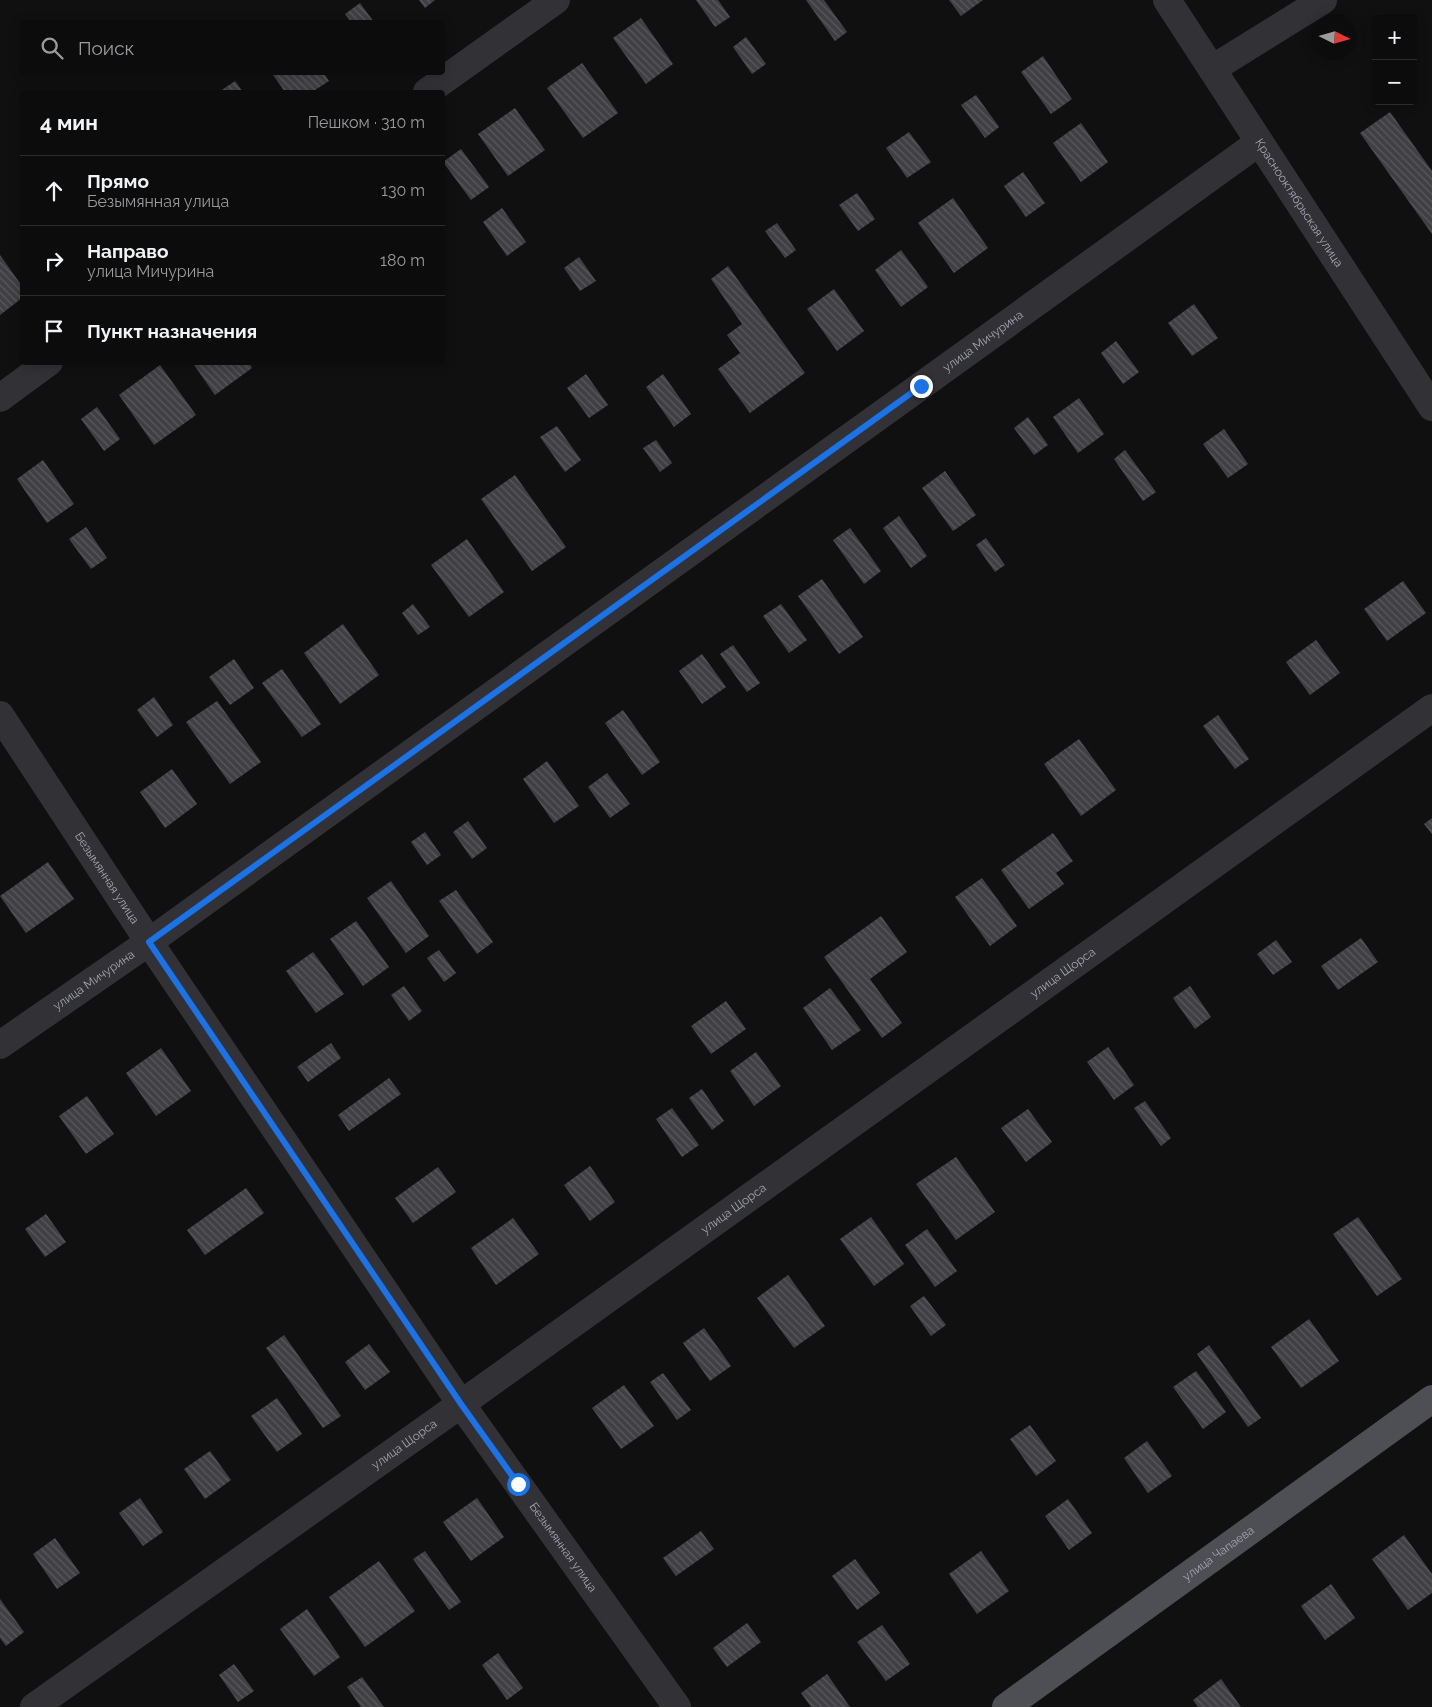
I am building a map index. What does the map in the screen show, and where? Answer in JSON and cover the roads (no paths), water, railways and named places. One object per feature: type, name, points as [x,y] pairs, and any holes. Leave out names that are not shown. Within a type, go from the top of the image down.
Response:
[{"type":"main road","name":"улица Чапаева","points":[[1006,1707],[1432,1399]]},
{"type":"street","points":[[430,90],[556,0]]},
{"type":"street","name":"Краснооктябрьская улица","points":[[1167,0],[1258,144],[1432,407]]},
{"type":"street","points":[[1212,69],[1323,0]]},
{"type":"street","name":"улица Мичурина","points":[[0,1046],[149,942],[1258,144]]},
{"type":"street","points":[[0,398],[45,365]]},
{"type":"street","name":"улица Щорса","points":[[34,1707],[461,1404],[1432,708]]},
{"type":"street","name":"Безымянная улица","points":[[0,715],[149,942],[461,1404],[677,1707]]}]
